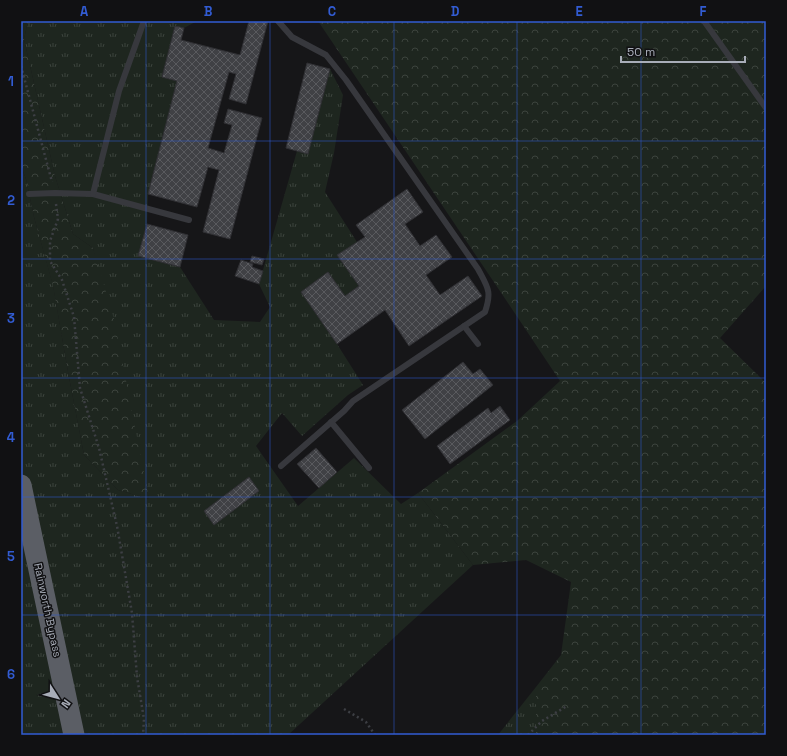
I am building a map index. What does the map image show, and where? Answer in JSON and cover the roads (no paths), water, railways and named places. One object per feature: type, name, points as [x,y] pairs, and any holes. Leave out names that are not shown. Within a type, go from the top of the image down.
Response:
[{"type":"highway","name":"Rainworth Bypass","points":[[21,485],[74,735]]},
{"type":"lane","points":[[93,194],[119,91],[144,21]]},
{"type":"lane","points":[[278,21],[292,37],[326,56],[338,70],[478,269],[489,291],[489,300],[485,312],[353,401],[281,466]]},
{"type":"lane","points":[[704,21],[766,108]]},
{"type":"lane","points":[[29,194],[93,194],[189,220]]},
{"type":"lane","points":[[464,326],[478,344]]},
{"type":"lane","points":[[331,422],[369,468]]}]
